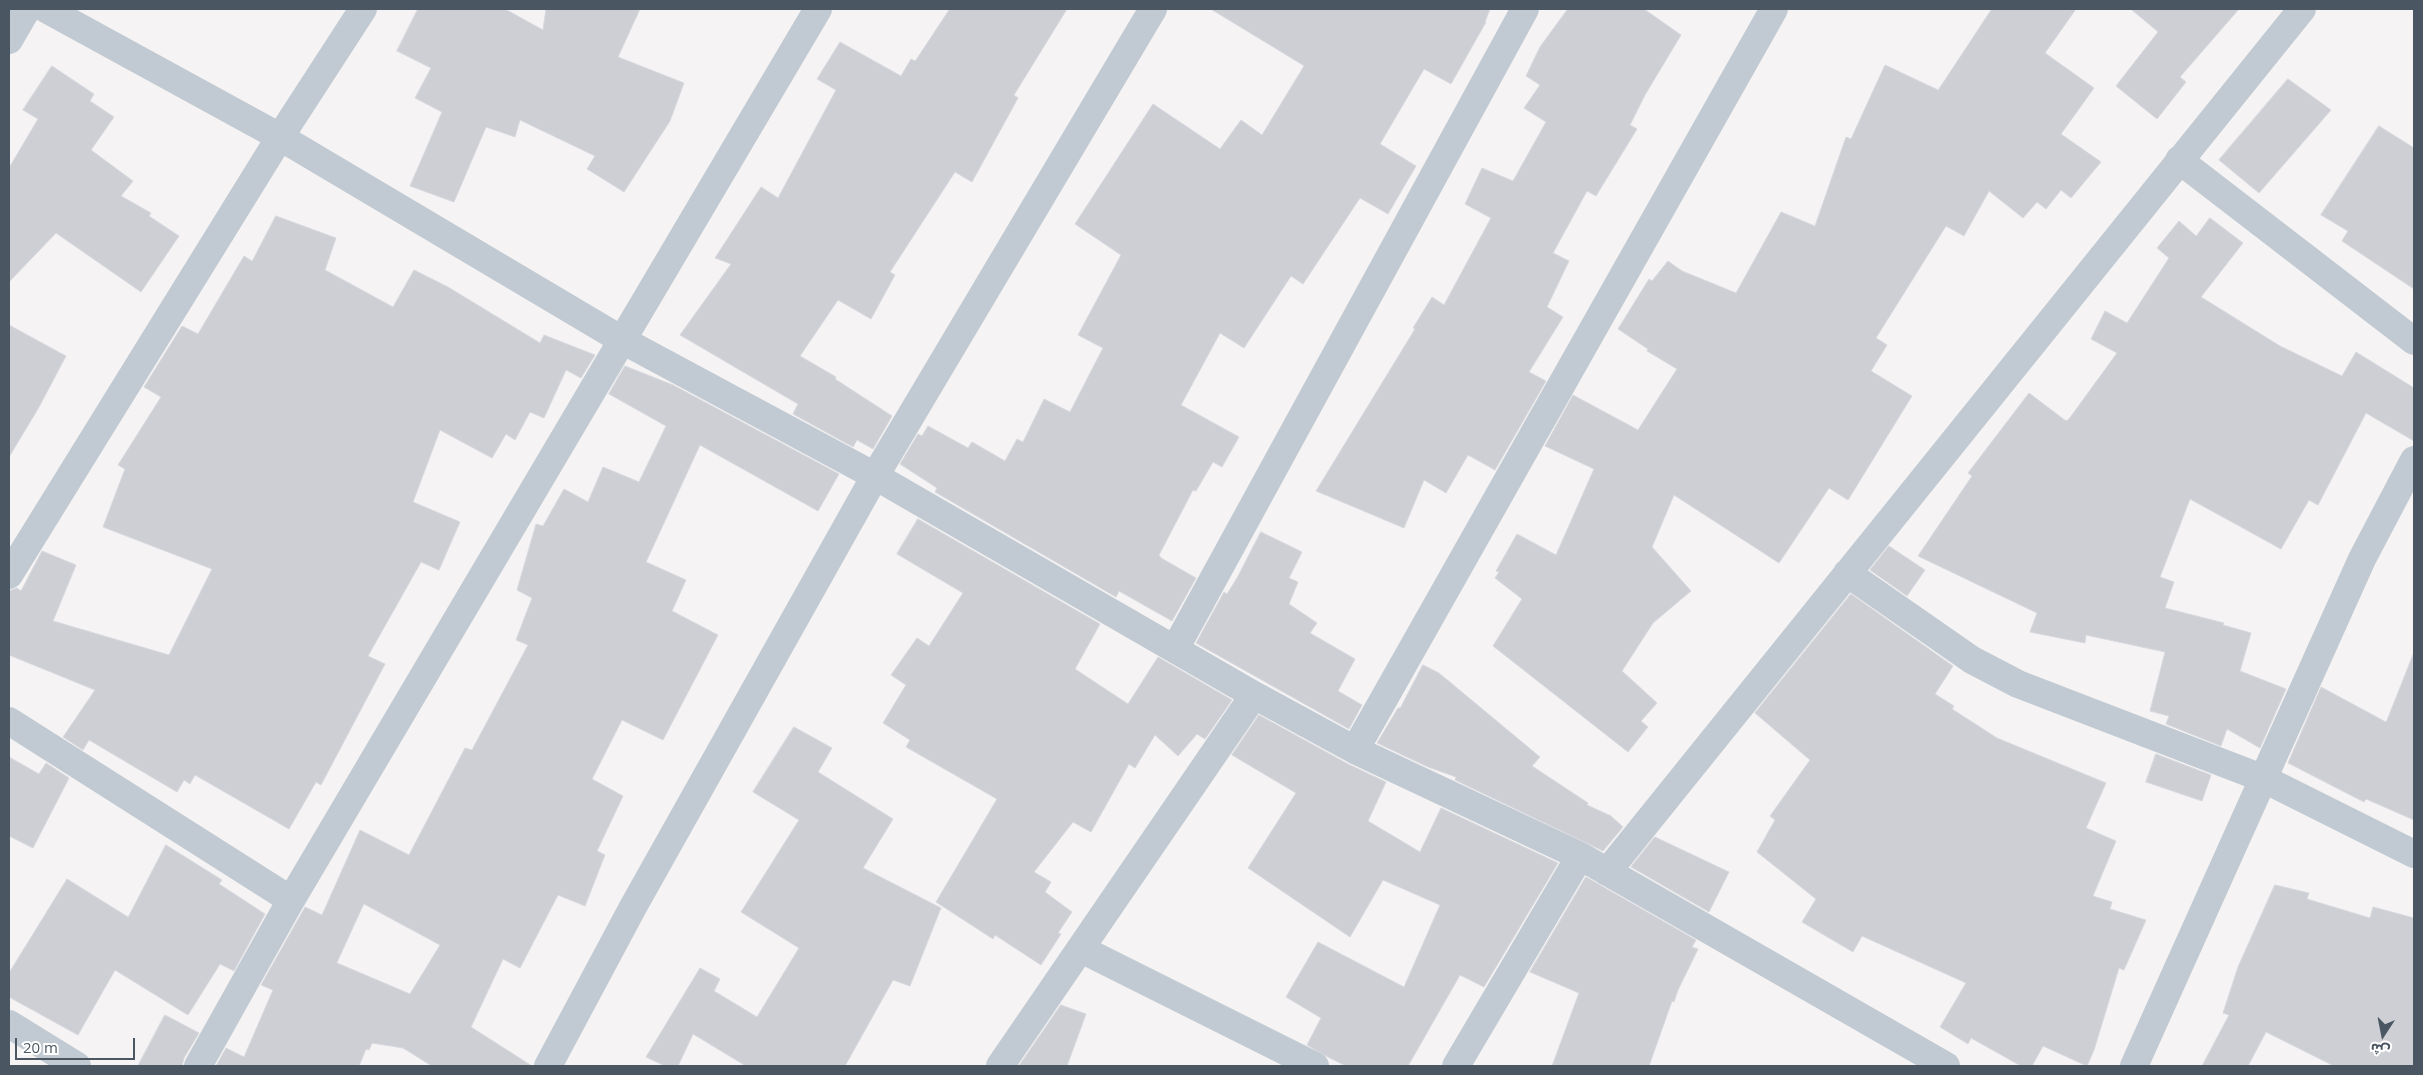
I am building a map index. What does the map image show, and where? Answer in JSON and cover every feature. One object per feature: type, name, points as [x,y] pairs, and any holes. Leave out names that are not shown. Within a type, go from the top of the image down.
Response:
[{"type":"street","points":[[9,40],[27,9]]},
{"type":"street","points":[[46,9],[280,137],[622,340],[874,476],[1254,695],[1355,750],[1580,856],[1946,1066]]},
{"type":"street","points":[[9,574],[280,137],[363,9]]},
{"type":"street","points":[[198,1066],[291,900],[818,9]]},
{"type":"street","points":[[548,1066],[633,907],[874,476],[1151,9]]},
{"type":"street","points":[[1175,649],[1525,9]]},
{"type":"street","points":[[1355,750],[1774,9]]},
{"type":"street","points":[[1607,872],[2302,9]]},
{"type":"street","points":[[2180,160],[2414,341]]},
{"type":"street","points":[[2134,1066],[2362,559],[2414,460]]},
{"type":"street","points":[[1847,573],[1972,660],[2018,684],[2262,778],[2414,854]]},
{"type":"street","points":[[1000,1066],[1254,695]]},
{"type":"street","points":[[9,721],[291,900]]},
{"type":"street","points":[[1456,1066],[1580,856]]},
{"type":"street","points":[[1081,949],[1315,1066]]},
{"type":"street","points":[[9,1024],[78,1066]]},
{"type":"building","points":[[418,9],[505,9],[543,30],[546,9],[640,9],[618,57],[684,83],[670,121],[624,192],[587,169],[595,156],[520,120],[515,137],[486,127],[454,202],[410,186],[442,112],[415,98],[431,68],[397,51]]},
{"type":"building","points":[[950,9],[1067,9],[1014,95],[1018,98],[972,182],[955,172],[890,272],[895,275],[871,319],[838,300],[800,356],[836,377],[835,379],[892,416],[873,449],[857,440],[853,447],[793,414],[798,404],[680,335],[731,264],[715,258],[761,187],[778,198],[836,90],[817,79],[840,42],[901,76],[911,59],[915,61]]},
{"type":"building","points":[[1211,9],[1490,9],[1486,22],[1451,84],[1424,69],[1380,144],[1416,166],[1388,214],[1360,198],[1303,284],[1291,276],[1244,348],[1220,333],[1181,405],[1239,437],[1222,467],[1213,462],[1196,491],[1193,490],[1159,555],[1196,578],[1172,621],[1119,591],[1116,597],[935,492],[937,488],[900,464],[918,434],[922,436],[928,426],[968,448],[972,442],[1005,461],[1017,439],[1023,442],[1044,399],[1070,412],[1103,348],[1078,335],[1121,255],[1075,224],[1153,104],[1220,149],[1241,120],[1262,135],[1304,66]]},
{"type":"building","points":[[1568,9],[1644,9],[1681,35],[1645,95],[1630,125],[1637,129],[1596,196],[1587,191],[1553,253],[1569,261],[1547,307],[1563,317],[1529,372],[1546,381],[1495,470],[1468,455],[1446,493],[1424,480],[1404,528],[1316,491],[1415,329],[1413,328],[1432,297],[1444,305],[1491,218],[1465,204],[1482,168],[1513,181],[1546,122],[1524,108],[1540,85],[1526,76],[1540,47]]},
{"type":"building","points":[[1992,9],[2076,9],[2045,53],[2094,88],[2061,134],[2101,162],[2071,198],[2061,190],[2046,209],[2037,202],[2023,218],[1989,191],[1964,236],[1946,226],[1876,338],[1887,345],[1871,371],[1912,396],[1848,500],[1829,488],[1779,563],[1674,495],[1652,547],[1691,591],[1653,623],[1622,671],[1657,703],[1641,721],[1648,727],[1628,752],[1493,646],[1522,599],[1495,578],[1499,572],[1496,571],[1517,534],[1556,555],[1594,469],[1545,446],[1573,395],[1638,430],[1677,369],[1647,351],[1648,349],[1618,329],[1649,279],[1652,281],[1668,261],[1682,271],[1736,293],[1781,212],[1815,226],[1846,137],[1851,139],[1885,65],[1938,90]]},
{"type":"building","points":[[2131,9],[2239,9],[2180,77],[2186,82],[2157,119],[2116,86],[2158,32]]},
{"type":"building","points":[[52,66],[94,94],[90,101],[114,117],[91,150],[133,181],[121,196],[151,213],[149,216],[179,236],[141,292],[56,233],[9,282],[9,168],[38,119],[23,110]]},
{"type":"building","points":[[2288,79],[2331,110],[2259,193],[2219,160]]},
{"type":"building","points":[[2379,126],[2414,148],[2414,289],[2342,241],[2348,231],[2321,215]]},
{"type":"building","points":[[276,216],[336,238],[325,270],[393,307],[414,270],[448,287],[540,343],[544,335],[595,355],[581,378],[566,370],[544,418],[530,412],[515,440],[506,434],[492,458],[440,430],[413,502],[460,522],[439,570],[421,562],[368,656],[385,664],[321,785],[316,782],[289,829],[195,775],[190,784],[184,780],[177,792],[89,740],[83,750],[63,737],[95,690],[9,655],[9,591],[17,588],[21,591],[42,551],[76,565],[53,621],[169,655],[212,569],[103,527],[125,469],[118,465],[161,397],[144,387],[182,326],[198,334],[244,256],[252,261]]},
{"type":"building","points":[[2210,218],[2243,243],[2201,297],[2280,346],[2342,376],[2356,352],[2414,388],[2414,441],[2366,413],[2318,505],[2309,500],[2281,549],[2190,499],[2160,577],[2174,582],[2165,608],[2224,623],[2223,625],[2251,633],[2240,671],[2286,689],[2260,748],[2227,729],[2221,746],[2166,724],[2169,716],[2150,711],[2165,652],[2086,635],[2085,643],[2030,632],[2037,613],[1918,556],[1972,476],[1968,473],[2029,393],[2066,421],[2069,419],[2117,353],[2091,339],[2105,311],[2127,323],[2169,258],[2157,248],[2179,221],[2196,236]]},
{"type":"building","points":[[9,325],[66,356],[38,409],[9,457]]},
{"type":"building","points":[[625,366],[673,385],[839,474],[818,511],[700,445],[646,562],[686,580],[672,611],[718,635],[663,740],[622,720],[592,779],[623,796],[597,851],[605,855],[585,906],[558,895],[520,968],[503,959],[471,1027],[532,1066],[432,1066],[403,1048],[372,1043],[369,1050],[366,1049],[359,1066],[216,1066],[226,1048],[244,1057],[273,990],[261,985],[305,907],[322,915],[360,830],[409,855],[465,748],[472,750],[528,645],[516,640],[532,598],[517,590],[536,524],[543,526],[564,489],[588,502],[603,467],[639,482],[666,426],[609,394]],"holes":[[[364,904],[440,945],[410,994],[337,963]]]},
{"type":"building","points":[[918,519],[1100,624],[1075,669],[1128,704],[1158,657],[1232,700],[1205,739],[1197,734],[1178,756],[1155,735],[1135,768],[1129,764],[1091,832],[1073,822],[1034,872],[1051,882],[1045,892],[1072,912],[1058,933],[1061,934],[1041,965],[995,935],[993,939],[936,902],[997,799],[906,747],[910,740],[883,723],[906,685],[891,675],[917,638],[929,646],[963,593],[897,554]]},
{"type":"building","points":[[1261,532],[1302,552],[1289,578],[1298,582],[1289,604],[1317,623],[1310,633],[1355,659],[1338,691],[1362,705],[1349,729],[1196,643],[1224,592],[1227,594],[1237,578]]},
{"type":"building","points":[[1889,546],[1925,570],[1907,596],[1870,570]]},
{"type":"building","points":[[1851,594],[1953,666],[1935,694],[1954,706],[1952,709],[1997,738],[2106,783],[2086,828],[2116,841],[2093,896],[2112,902],[2110,909],[2146,920],[2124,970],[2119,968],[2094,1050],[2087,1066],[2043,1046],[2032,1066],[2021,1066],[1971,1038],[1968,1044],[1940,1027],[1966,983],[1862,936],[1853,952],[1802,922],[1816,899],[1757,852],[1775,820],[1770,816],[1810,760],[1755,713]]},
{"type":"building","points":[[2413,655],[2414,820],[2366,799],[2364,802],[2288,763],[2321,687],[2386,722]]},
{"type":"building","points":[[1423,665],[1439,673],[1540,757],[1532,766],[1588,803],[1587,805],[1611,816],[1623,827],[1603,851],[1455,780],[1456,777],[1428,767],[1377,743],[1398,708],[1400,708]]},
{"type":"building","points":[[1259,715],[1348,764],[1386,782],[1368,821],[1420,852],[1441,808],[1558,863],[1484,987],[1460,975],[1408,1066],[1346,1066],[1326,1056],[1307,1045],[1321,1018],[1286,997],[1318,942],[1404,987],[1440,905],[1383,880],[1350,937],[1248,868],[1296,793],[1232,755]]},
{"type":"building","points":[[794,727],[832,748],[818,772],[893,819],[863,868],[941,908],[910,986],[893,980],[845,1066],[746,1066],[693,1034],[678,1066],[665,1066],[646,1057],[700,968],[720,979],[714,991],[757,1017],[799,948],[741,912],[799,820],[753,792]]},
{"type":"building","points":[[2156,754],[2211,775],[2202,801],[2146,782]]},
{"type":"building","points":[[9,757],[39,774],[46,763],[69,778],[33,848],[9,836]]},
{"type":"building","points":[[1655,837],[1729,872],[1709,912],[1631,867]]},
{"type":"building","points":[[166,845],[222,880],[219,884],[265,914],[234,971],[220,964],[188,1015],[115,970],[78,1035],[9,997],[9,973],[67,879],[128,917]]},
{"type":"building","points":[[1586,877],[1696,940],[1692,947],[1698,949],[1674,1002],[1672,1001],[1649,1066],[1552,1066],[1579,993],[1530,972]]},
{"type":"building","points":[[2275,885],[2309,893],[2307,899],[2370,918],[2373,907],[2414,918],[2414,1066],[2334,1066],[2266,1032],[2248,1066],[2202,1066],[2229,1015],[2223,1013],[2238,967]]},
{"type":"building","points":[[1061,1005],[1086,1014],[1067,1066],[1019,1066]]},
{"type":"building","points":[[165,1015],[199,1033],[184,1058],[182,1066],[138,1066]]}]
